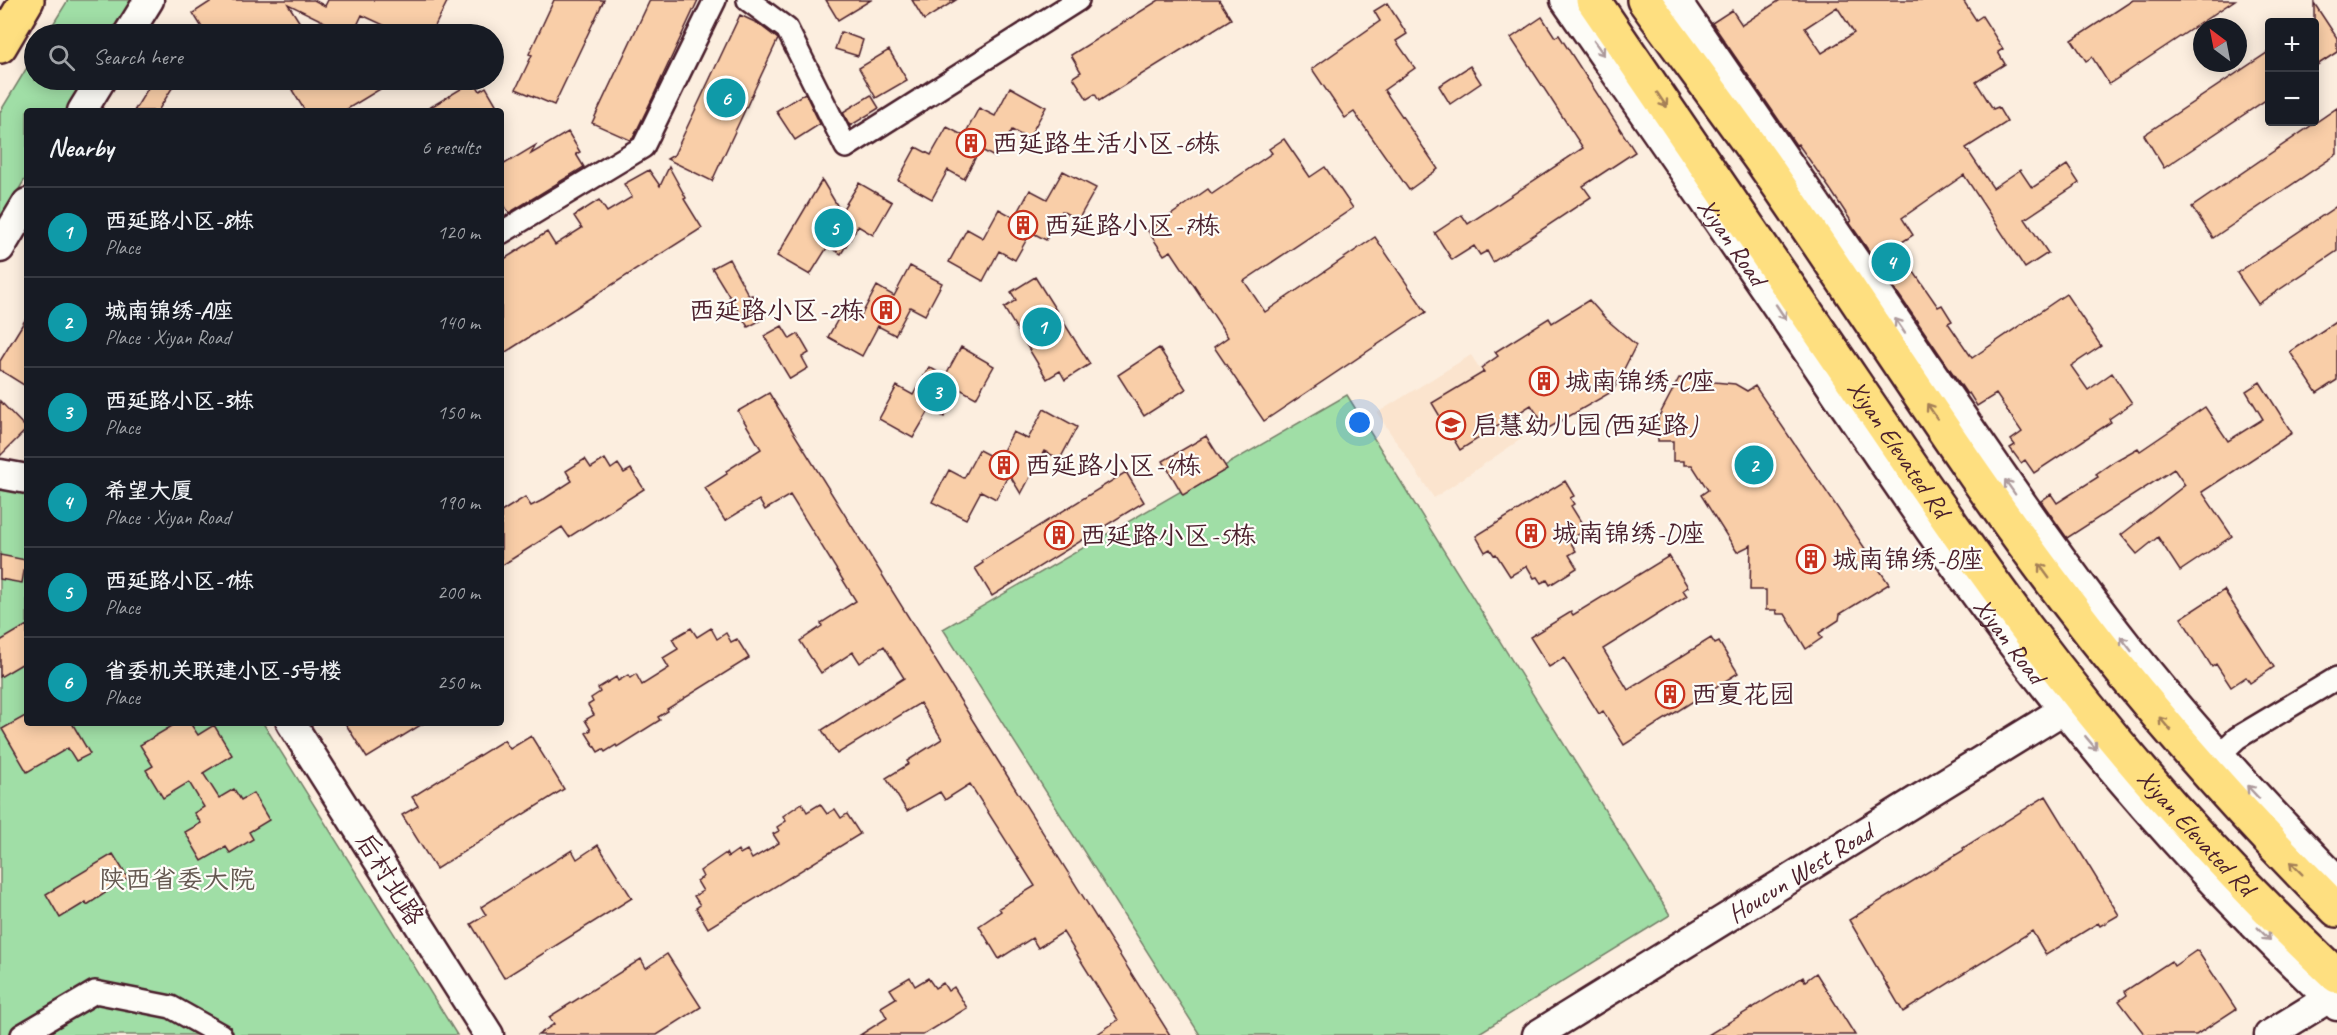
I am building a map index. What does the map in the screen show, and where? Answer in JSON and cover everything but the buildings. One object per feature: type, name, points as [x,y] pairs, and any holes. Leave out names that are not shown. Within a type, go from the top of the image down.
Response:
[{"type":"highway","points":[[0,46],[27,0]]},
{"type":"highway","name":"Xiyan Elevated Rd","points":[[1593,0],[1952,526],[2032,635],[2096,716],[2161,793],[2252,891],[2334,993]]},
{"type":"highway","name":"Xiyan Elevated Rd","points":[[1644,0],[1762,162],[1992,499],[2063,598],[2112,661],[2197,762],[2337,910]]},
{"type":"main road","points":[[134,24],[149,0]]},
{"type":"main road","name":"Xiyan Road","points":[[1565,0],[1950,560],[2063,710],[2200,868],[2334,993]]},
{"type":"main road","points":[[1676,0],[2024,507],[2132,651],[2219,755],[2337,880]]},
{"type":"main road","points":[[84,108],[95,90]]},
{"type":"main road","points":[[0,248],[24,208]]},
{"type":"main road","points":[[0,474],[24,478]]},
{"type":"main road","name":"Houcun West Road","points":[[1537,1035],[2063,710]]},
{"type":"main road","name":"后村北路","points":[[293,726],[489,1035]]},
{"type":"main road","points":[[2269,1035],[2334,993]]},
{"type":"street","points":[[504,231],[643,147],[715,0]]},
{"type":"street","points":[[748,0],[787,29],[846,147],[1078,0]]},
{"type":"street","points":[[2219,755],[2236,738],[2337,678]]},
{"type":"street","points":[[22,1035],[95,992],[171,1007],[221,1035]]},
{"type":"shaded area","name":"启慧幼儿园(西延路)","points":[[1471,355],[1524,437],[1434,498],[1377,413]]},
{"type":"green space","points":[[68,0],[134,0],[119,24],[53,24]]},
{"type":"green space","points":[[24,72],[24,90],[79,90],[68,108],[24,108],[24,181],[0,220],[0,112]]},
{"type":"green space","points":[[1347,395],[1670,915],[1476,1035],[1200,1035],[943,629]]},
{"type":"green space","name":"陕西省委大院","points":[[0,481],[24,485],[24,726],[265,726],[457,1035],[0,1035]]},
{"type":"place","name":"省委机关联建小区-5号楼","points":[[726,98]]},
{"type":"place","name":"西延路生活小区-6栋","points":[[971,143]]},
{"type":"place","name":"西延路小区-7栋","points":[[1023,225]]},
{"type":"place","name":"西延路小区-1栋","points":[[834,228]]},
{"type":"place","name":"希望大厦","points":[[1891,262]]},
{"type":"place","name":"西延路小区-2栋","points":[[886,310]]},
{"type":"place","name":"西延路小区-8栋","points":[[1042,327]]},
{"type":"place","name":"城南锦绣-C座","points":[[1544,381]]},
{"type":"place","name":"西延路小区-3栋","points":[[937,392]]},
{"type":"place","name":"启慧幼儿园(西延路)","points":[[1451,425]]},
{"type":"place","name":"西延路小区-4栋","points":[[1004,465]]},
{"type":"place","name":"城南锦绣-A座","points":[[1754,465]]},
{"type":"place","name":"城南锦绣-D座","points":[[1531,533]]},
{"type":"place","name":"西延路小区-5栋","points":[[1059,535]]},
{"type":"place","name":"城南锦绣-B座","points":[[1811,559]]},
{"type":"place","name":"西夏花园","points":[[1670,694]]}]
